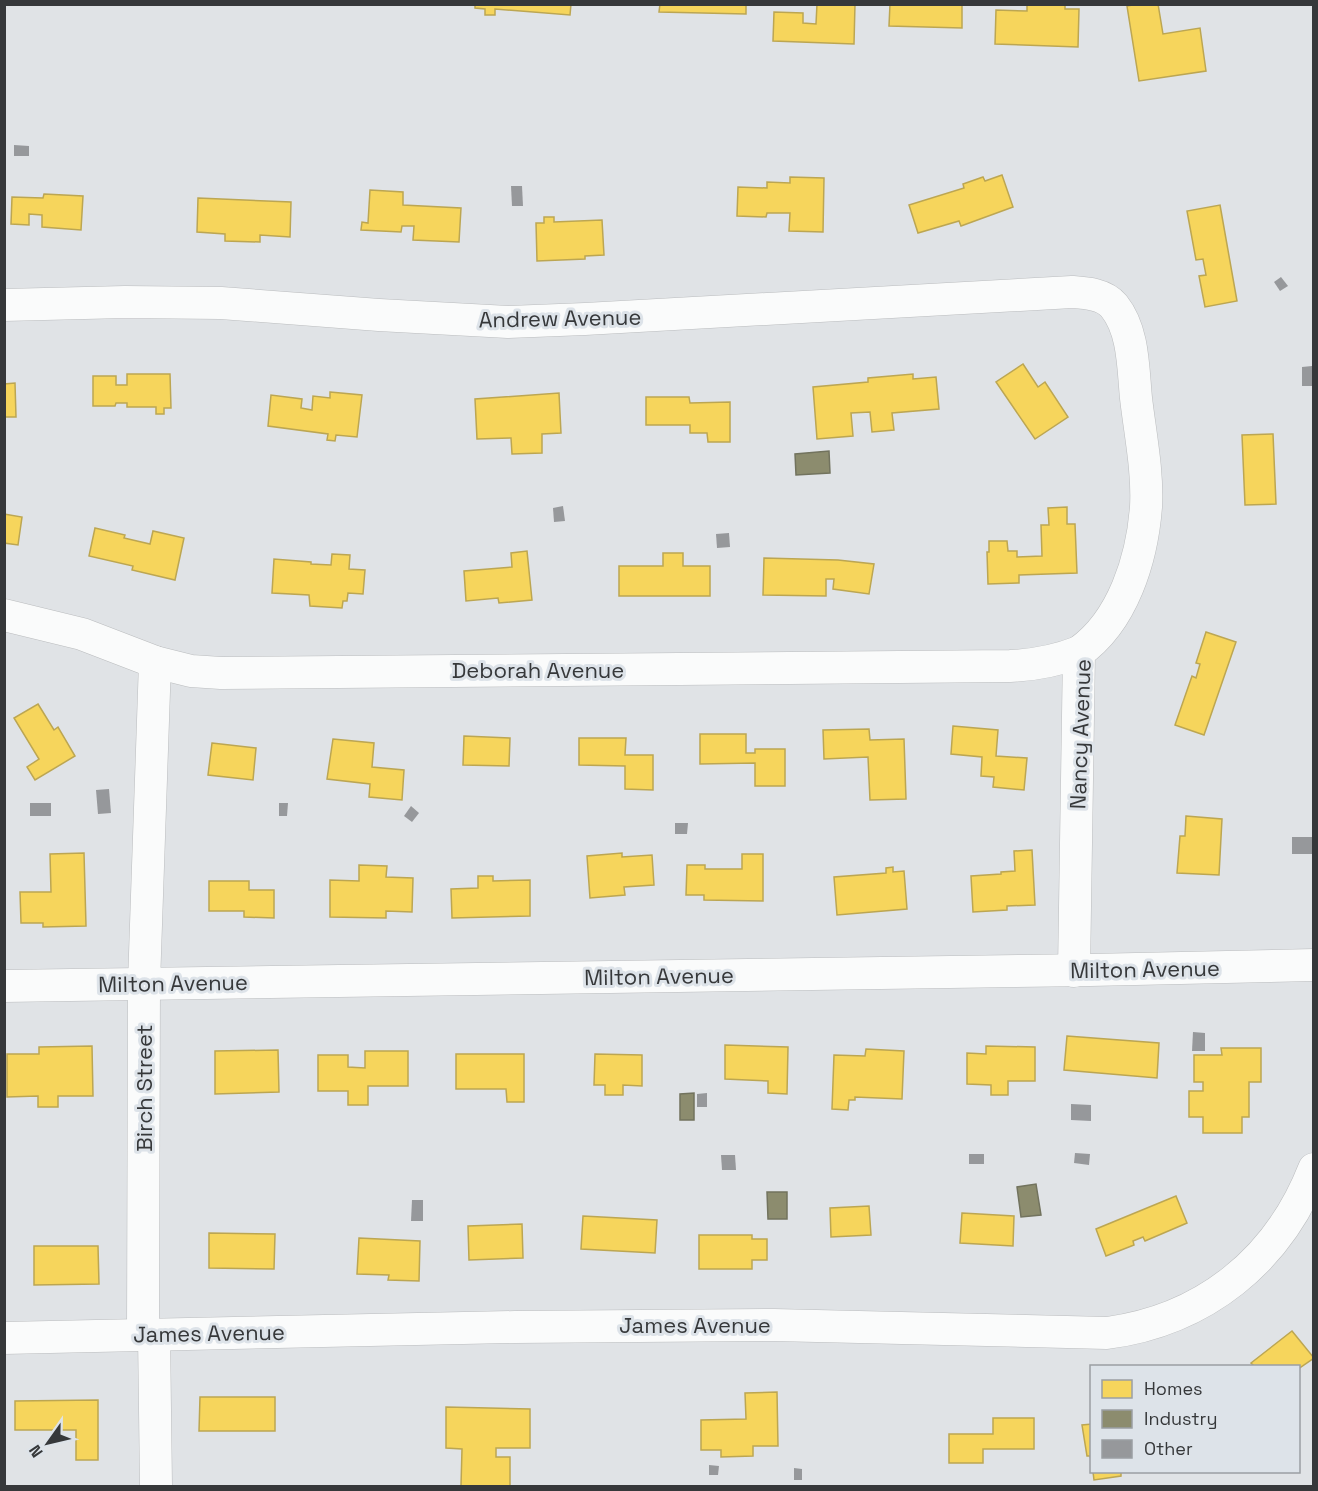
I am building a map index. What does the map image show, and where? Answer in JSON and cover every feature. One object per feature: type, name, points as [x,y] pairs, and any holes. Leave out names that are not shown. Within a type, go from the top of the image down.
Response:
[{"type":"street","name":"Andrew Avenue","points":[[4,305],[125,302],[221,303],[508,322],[585,320],[1072,292],[1099,296],[1112,304]]},
{"type":"street","name":"Nancy Avenue","points":[[1074,971],[1079,652],[1103,630],[1122,598],[1141,543],[1146,506],[1144,463],[1131,354],[1126,329],[1112,304]]},
{"type":"street","name":"Deborah Avenue","points":[[4,615],[82,634],[155,662],[191,671],[220,673],[1036,665],[1059,660],[1079,652]]},
{"type":"street","name":"Birch Street","points":[[155,662],[144,983],[149,1334],[156,1486]]},
{"type":"street","name":"Milton Avenue","points":[[4,986],[1074,971],[1314,965]]},
{"type":"street","name":"James Avenue","points":[[4,1338],[763,1325],[1071,1333],[1126,1331],[1184,1313],[1222,1291],[1243,1273],[1275,1240],[1302,1195],[1314,1169]]},
{"type":"building: Homes","points":[[475,4],[571,4],[570,15],[495,9],[495,15],[485,15],[485,9],[475,8]]},
{"type":"building: Homes","points":[[660,4],[746,4],[746,14],[659,12]]},
{"type":"building: Homes","points":[[817,4],[855,4],[854,44],[773,41],[774,12],[803,13],[803,23],[816,24]]},
{"type":"building: Homes","points":[[890,4],[962,4],[962,28],[889,26]]},
{"type":"building: Homes","points":[[1027,4],[1065,4],[1065,9],[1079,9],[1078,47],[995,44],[996,10],[1027,11]]},
{"type":"building: Homes","points":[[1158,4],[1163,34],[1200,28],[1206,71],[1139,81],[1127,6]]},
{"type":"building: Homes","points":[[1002,175],[1013,207],[961,226],[959,221],[918,233],[909,205],[964,188],[963,184],[983,177],[985,181]]},
{"type":"building: Homes","points":[[790,177],[824,178],[823,232],[789,231],[790,213],[767,213],[766,217],[737,216],[738,187],[767,188],[767,182],[790,183]]},
{"type":"building: Homes","points":[[370,190],[403,192],[403,205],[461,208],[459,242],[413,240],[414,226],[402,226],[401,232],[361,230],[362,222],[368,223]]},
{"type":"building: Homes","points":[[44,194],[83,196],[81,230],[42,227],[42,215],[29,214],[29,225],[11,224],[12,197],[43,198]]},
{"type":"building: Homes","points":[[198,198],[291,202],[290,237],[260,235],[260,242],[225,241],[225,234],[197,232]]},
{"type":"building: Homes","points":[[1220,205],[1237,301],[1205,307],[1199,276],[1206,275],[1203,259],[1196,260],[1187,211]]},
{"type":"building: Homes","points":[[544,217],[554,217],[554,222],[602,220],[604,255],[585,256],[585,259],[537,261],[536,223],[544,223]]},
{"type":"building: Homes","points":[[1023,364],[1038,387],[1045,382],[1068,417],[1035,439],[996,382]]},
{"type":"building: Homes","points":[[127,374],[170,374],[171,408],[164,408],[164,414],[156,414],[156,407],[127,407],[127,403],[116,403],[115,406],[93,406],[93,376],[116,376],[116,385],[127,385]]},
{"type":"building: Homes","points":[[913,374],[913,379],[936,377],[939,409],[892,413],[894,430],[872,432],[870,412],[851,413],[853,436],[817,439],[813,387],[868,382],[868,378]]},
{"type":"building: Homes","points":[[15,383],[16,417],[4,417],[4,384]]},
{"type":"building: Homes","points":[[330,392],[362,395],[357,437],[336,435],[335,441],[327,440],[328,434],[268,426],[271,395],[302,399],[301,408],[312,410],[313,396],[330,398]]},
{"type":"building: Homes","points":[[559,393],[561,433],[542,434],[542,453],[512,454],[511,438],[477,439],[475,399]]},
{"type":"building: Homes","points":[[646,397],[689,397],[690,403],[730,402],[730,442],[708,442],[707,433],[690,433],[690,425],[646,425]]},
{"type":"building: Homes","points":[[1273,434],[1276,504],[1245,505],[1242,435]]},
{"type":"building: Homes","points":[[1067,507],[1067,524],[1075,524],[1077,573],[1019,575],[1019,583],[988,584],[989,541],[1007,541],[1008,551],[1017,551],[1017,557],[1042,556],[1041,525],[1049,525],[1048,508]]},
{"type":"building: Homes","points":[[4,514],[22,517],[18,545],[4,543]]},
{"type":"building: Homes","points":[[95,528],[150,544],[153,531],[184,538],[175,580],[132,570],[133,566],[89,556]]},
{"type":"building: Homes","points":[[527,551],[532,600],[499,603],[498,598],[466,601],[464,571],[512,567],[511,553]]},
{"type":"building: Homes","points":[[663,553],[683,553],[683,566],[710,566],[710,596],[619,596],[619,566],[663,566]]},
{"type":"building: Homes","points":[[332,554],[350,555],[349,569],[365,570],[363,594],[348,593],[347,601],[343,601],[342,608],[310,606],[309,595],[272,593],[274,559],[331,565]]},
{"type":"building: Homes","points":[[764,558],[838,560],[874,564],[869,594],[833,589],[834,579],[826,579],[826,596],[763,595]]},
{"type":"building: Homes","points":[[1206,632],[1236,642],[1204,735],[1175,725],[1192,676],[1196,678],[1200,664],[1196,663]]},
{"type":"building: Homes","points":[[38,704],[54,730],[58,727],[75,756],[35,780],[27,767],[39,759],[14,718]]},
{"type":"building: Homes","points":[[953,726],[998,730],[996,756],[1027,758],[1024,790],[993,787],[994,777],[981,776],[982,757],[951,754]]},
{"type":"building: Homes","points":[[869,729],[870,740],[904,739],[906,799],[870,800],[868,757],[824,759],[823,730]]},
{"type":"building: Homes","points":[[700,734],[746,734],[746,753],[755,753],[755,749],[785,749],[785,786],[755,786],[755,763],[700,764]]},
{"type":"building: Homes","points":[[464,736],[510,738],[509,766],[463,765]]},
{"type":"building: Homes","points":[[579,738],[626,738],[625,755],[653,755],[653,790],[625,789],[625,766],[579,765]]},
{"type":"building: Homes","points":[[333,739],[374,743],[372,767],[404,770],[402,800],[369,797],[370,784],[327,779]]},
{"type":"building: Homes","points":[[212,743],[256,748],[253,780],[208,775]]},
{"type":"building: Homes","points":[[1186,816],[1222,819],[1219,875],[1177,873],[1180,836],[1185,836]]},
{"type":"building: Homes","points":[[1032,850],[1035,905],[1007,906],[1007,910],[973,912],[971,876],[1015,871],[1014,851]]},
{"type":"building: Homes","points":[[84,853],[86,926],[43,927],[43,923],[21,923],[20,892],[51,892],[50,854]]},
{"type":"building: Homes","points":[[622,853],[622,857],[652,855],[654,885],[624,887],[625,895],[590,898],[587,856]]},
{"type":"building: Homes","points":[[742,854],[763,854],[763,901],[704,900],[704,895],[686,895],[687,865],[705,865],[705,869],[742,869]]},
{"type":"building: Homes","points":[[359,865],[387,866],[386,877],[413,878],[412,912],[386,911],[386,918],[330,917],[330,880],[359,881]]},
{"type":"building: Homes","points":[[893,867],[893,872],[904,871],[907,909],[837,915],[834,877],[886,873],[886,868]]},
{"type":"building: Homes","points":[[478,876],[493,876],[493,881],[530,880],[530,916],[452,918],[451,889],[478,888]]},
{"type":"building: Homes","points":[[209,881],[249,881],[249,890],[274,890],[274,918],[244,917],[244,911],[209,911]]},
{"type":"building: Homes","points":[[1067,1036],[1159,1043],[1157,1078],[1064,1070]]},
{"type":"building: Homes","points":[[725,1045],[788,1047],[787,1094],[768,1093],[768,1081],[725,1079]]},
{"type":"building: Homes","points":[[92,1046],[93,1096],[58,1096],[58,1107],[38,1107],[38,1096],[7,1097],[7,1054],[39,1054],[39,1047]]},
{"type":"building: Homes","points":[[986,1046],[1035,1047],[1035,1081],[1008,1081],[1008,1095],[991,1095],[991,1085],[967,1084],[967,1053],[986,1054]]},
{"type":"building: Homes","points":[[1221,1048],[1261,1048],[1261,1082],[1249,1082],[1249,1117],[1242,1117],[1242,1133],[1203,1133],[1203,1117],[1189,1117],[1189,1091],[1203,1091],[1203,1082],[1194,1082],[1194,1055],[1222,1055]]},
{"type":"building: Homes","points":[[866,1049],[904,1051],[902,1099],[855,1097],[855,1100],[849,1100],[848,1110],[832,1109],[834,1055],[865,1056]]},
{"type":"building: Homes","points":[[278,1050],[279,1092],[215,1094],[215,1051]]},
{"type":"building: Homes","points":[[365,1051],[408,1051],[408,1086],[368,1086],[368,1105],[348,1105],[348,1091],[318,1091],[318,1055],[348,1055],[348,1067],[365,1068]]},
{"type":"building: Homes","points":[[456,1054],[524,1054],[524,1102],[507,1102],[506,1089],[456,1089]]},
{"type":"building: Homes","points":[[595,1054],[642,1055],[642,1086],[623,1085],[623,1095],[605,1095],[605,1085],[594,1085]]},
{"type":"building: Homes","points":[[1176,1196],[1187,1223],[1145,1241],[1143,1237],[1133,1241],[1134,1245],[1106,1256],[1096,1229]]},
{"type":"building: Homes","points":[[869,1206],[871,1235],[831,1237],[830,1208]]},
{"type":"building: Homes","points":[[962,1213],[1014,1216],[1013,1246],[960,1243]]},
{"type":"building: Homes","points":[[583,1216],[657,1220],[655,1253],[581,1249]]},
{"type":"building: Homes","points":[[522,1224],[523,1258],[469,1260],[468,1226]]},
{"type":"building: Homes","points":[[209,1233],[275,1234],[274,1269],[209,1268]]},
{"type":"building: Homes","points":[[699,1235],[752,1235],[752,1239],[767,1239],[767,1260],[752,1260],[752,1269],[699,1269]]},
{"type":"building: Homes","points":[[359,1238],[420,1241],[419,1281],[388,1280],[389,1275],[357,1274]]},
{"type":"building: Homes","points":[[34,1246],[98,1246],[99,1284],[34,1285]]},
{"type":"building: Homes","points":[[1292,1331],[1314,1358],[1300,1368],[1300,1365],[1253,1365],[1251,1363]]},
{"type":"building: Homes","points":[[777,1392],[778,1446],[753,1446],[753,1456],[721,1457],[721,1450],[701,1450],[701,1420],[746,1419],[745,1393]]},
{"type":"building: Homes","points":[[200,1397],[275,1397],[275,1431],[199,1431]]},
{"type":"building: Homes","points":[[98,1400],[98,1460],[76,1460],[76,1430],[15,1430],[15,1401]]},
{"type":"building: Homes","points":[[446,1407],[530,1409],[530,1448],[496,1448],[496,1457],[510,1457],[510,1486],[461,1486],[462,1449],[446,1448]]},
{"type":"building: Homes","points":[[993,1418],[1034,1418],[1034,1449],[983,1449],[983,1463],[949,1463],[949,1434],[993,1434]]},
{"type":"building: Homes","points":[[1090,1424],[1090,1456],[1087,1456],[1082,1425]]},
{"type":"building: Homes","points":[[1093,1473],[1121,1473],[1121,1476],[1094,1480]]},
{"type":"building: Industry","points":[[829,451],[830,473],[796,475],[795,454]]},
{"type":"building: Industry","points":[[694,1093],[694,1120],[680,1120],[680,1094]]},
{"type":"building: Industry","points":[[1036,1184],[1041,1215],[1021,1217],[1017,1187]]},
{"type":"building: Industry","points":[[767,1192],[787,1192],[787,1219],[768,1219]]},
{"type":"building: Other","points":[[14,145],[29,146],[29,156],[14,156]]},
{"type":"building: Other","points":[[511,186],[522,186],[523,206],[512,206]]},
{"type":"building: Other","points":[[1281,277],[1288,286],[1280,291],[1274,282]]},
{"type":"building: Other","points":[[1312,366],[1312,386],[1302,386],[1302,367]]},
{"type":"building: Other","points":[[563,506],[565,521],[554,522],[553,508]]},
{"type":"building: Other","points":[[729,533],[730,547],[717,548],[716,534]]},
{"type":"building: Other","points":[[109,789],[111,813],[98,814],[96,790]]},
{"type":"building: Other","points":[[30,803],[51,803],[51,816],[30,816]]},
{"type":"building: Other","points":[[279,803],[288,803],[287,816],[279,816]]},
{"type":"building: Other","points":[[411,806],[419,813],[412,822],[404,816]]},
{"type":"building: Other","points":[[675,823],[688,823],[687,834],[675,834]]},
{"type":"building: Other","points":[[1292,837],[1312,837],[1312,854],[1292,854]]},
{"type":"building: Other","points":[[1193,1032],[1205,1033],[1205,1051],[1192,1051]]},
{"type":"building: Other","points":[[707,1093],[707,1107],[697,1107],[697,1094]]},
{"type":"building: Other","points":[[1071,1104],[1091,1105],[1091,1121],[1071,1120]]},
{"type":"building: Other","points":[[1075,1153],[1090,1154],[1089,1165],[1074,1163]]},
{"type":"building: Other","points":[[969,1154],[984,1154],[984,1164],[969,1164]]},
{"type":"building: Other","points":[[721,1155],[735,1155],[736,1170],[722,1170]]},
{"type":"building: Other","points":[[412,1200],[423,1200],[423,1221],[411,1221]]},
{"type":"building: Other","points":[[709,1465],[719,1466],[718,1475],[709,1475]]},
{"type":"building: Other","points":[[794,1468],[802,1469],[802,1480],[794,1480]]}]
